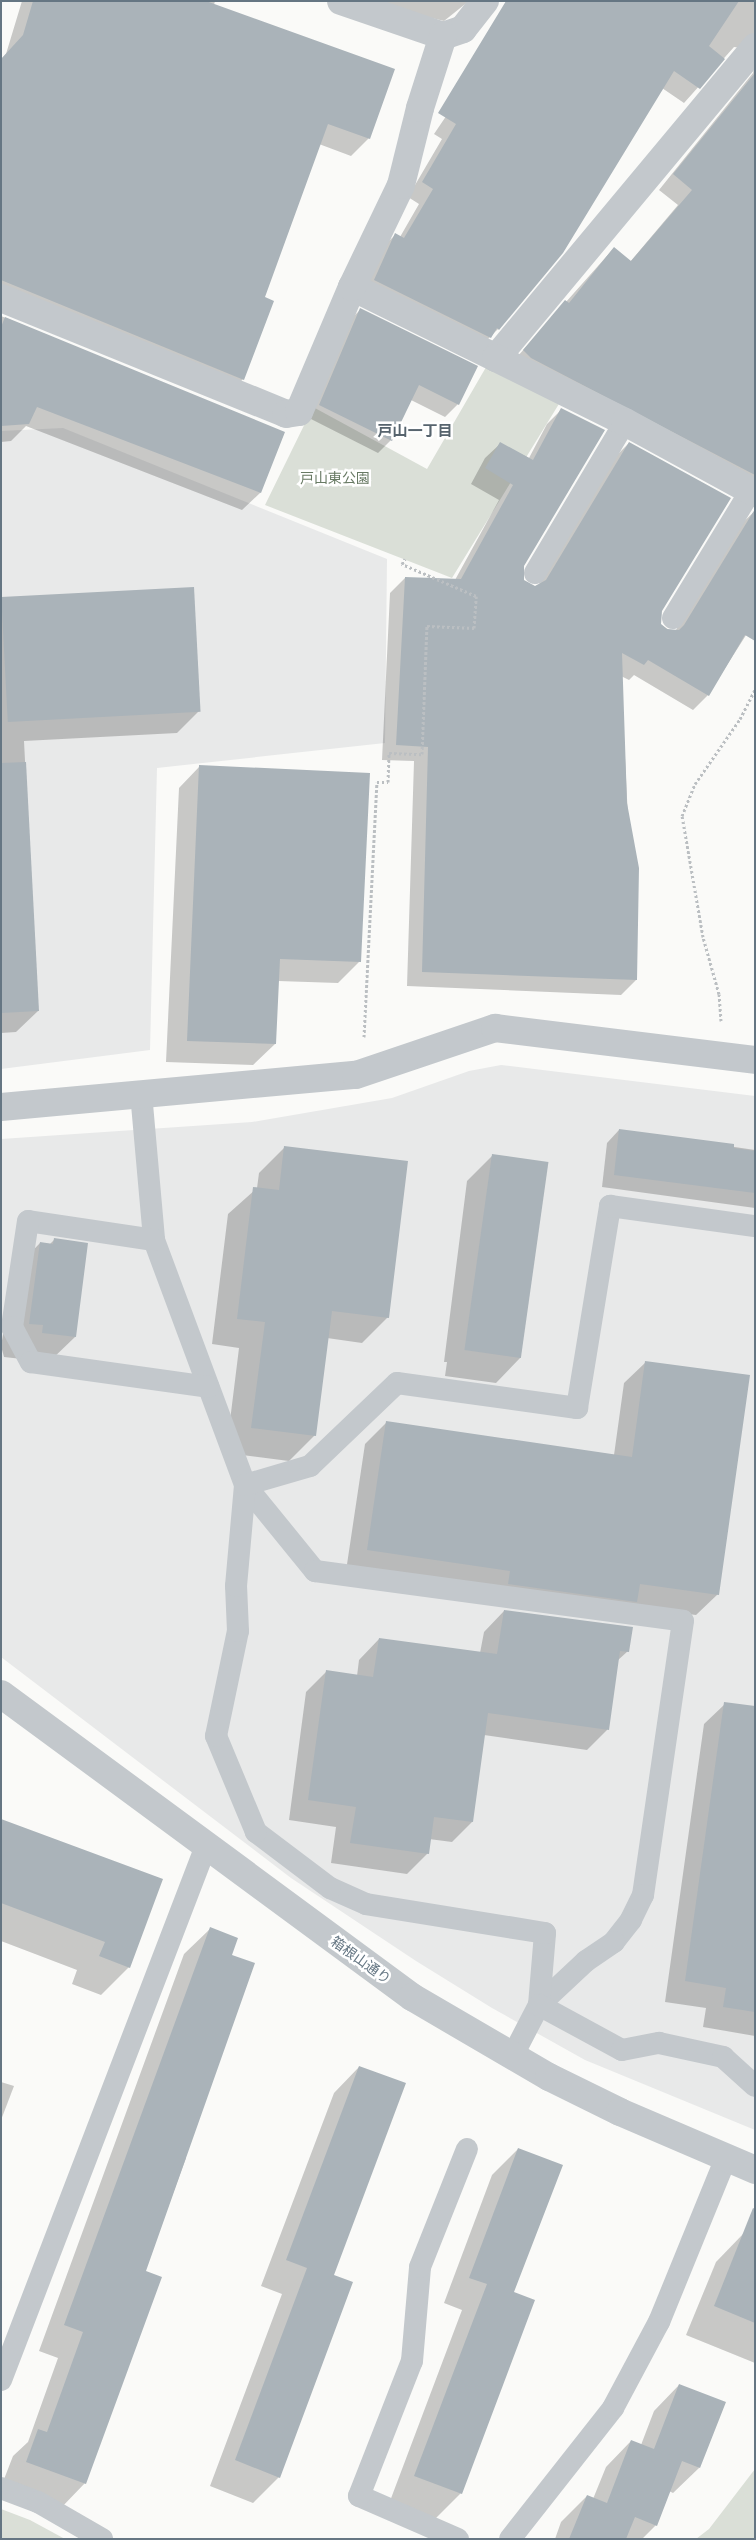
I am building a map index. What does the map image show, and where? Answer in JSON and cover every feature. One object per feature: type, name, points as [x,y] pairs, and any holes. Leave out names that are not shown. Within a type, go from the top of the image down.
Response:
[{"type":"street","points":[[341,1],[443,36],[463,29],[485,1]]},
{"type":"street","points":[[1,298],[286,414],[299,412],[352,287],[401,185],[420,108],[443,36]]},
{"type":"street","points":[[496,358],[753,53]]},
{"type":"street","points":[[352,287],[625,422],[753,492]]},
{"type":"street","points":[[1,1108],[356,1075],[495,1028],[755,1060]]},
{"type":"street","name":"箱根山通り","points":[[1,1694],[412,1997],[512,2057],[620,2112],[755,2170]]},
{"type":"lane","points":[[535,572],[625,422]]},
{"type":"lane","points":[[673,618],[753,492]]},
{"type":"lane","points":[[140,1094],[154,1240],[208,1387],[245,1485],[316,1571],[683,1621],[643,1895],[632,1920],[614,1942],[586,1962],[539,2005],[512,2057]]},
{"type":"lane","points":[[245,1485],[310,1466],[397,1383],[577,1408],[610,1206],[755,1226]]},
{"type":"lane","points":[[154,1240],[28,1221],[10,1283],[12,1327],[31,1362],[208,1387]]},
{"type":"lane","points":[[245,1485],[236,1586],[238,1631],[216,1736],[256,1832],[330,1888],[366,1904],[545,1933],[539,2005]]},
{"type":"lane","points":[[1,2380],[206,1846]]},
{"type":"lane","points":[[539,2005],[622,2050],[659,2043],[723,2057],[755,2086]]},
{"type":"lane","points":[[458,2539],[359,2496],[412,2361],[420,2267],[467,2149]]},
{"type":"lane","points":[[510,2539],[613,2408],[659,2322],[726,2158]]},
{"type":"lane","points":[[1,2488],[38,2502],[102,2539]]},
{"type":"path","points":[[364,1043],[377,782],[388,782],[389,753],[422,754],[427,626],[474,628],[476,596],[402,564],[405,558]]},
{"type":"path","points":[[721,1029],[719,994],[703,937],[682,816],[695,784],[740,719],[755,689]]},
{"type":"shaded area","points":[[63,428],[387,559],[385,743],[157,768],[150,1050],[1,1069],[1,431]]},
{"type":"shaded area","points":[[501,1065],[755,1096],[755,2130],[585,2060],[492,2008],[416,1961],[291,1878],[1,1657],[1,1139],[252,1122],[392,1098],[469,1071]]},
{"type":"green space","name":"戸山東公園","points":[[489,362],[562,399],[452,578],[265,505],[313,407],[427,469]]},
{"type":"green space","points":[[755,2469],[755,2539],[696,2539],[709,2529]]},
{"type":"green space","points":[[1,2509],[30,2520],[65,2539],[1,2539]]},
{"type":"building","points":[[33,1],[206,1],[395,69],[370,139],[328,124],[265,297],[274,301],[244,380],[1,280],[1,59],[23,35]]},
{"type":"building","points":[[506,1],[739,1],[709,46],[725,59],[700,89],[674,71],[563,253],[499,330],[497,328],[491,338],[374,280],[395,233],[404,238],[433,189],[422,182],[456,124],[438,113]]},
{"type":"building","points":[[755,73],[755,475],[531,358],[523,350],[565,300],[569,303],[614,247],[631,261],[692,190],[673,174]]},
{"type":"building","points":[[360,308],[478,366],[459,405],[419,385],[392,441],[319,405]]},
{"type":"building","points":[[5,317],[285,432],[261,493],[37,407],[29,424],[1,426],[1,327]]},
{"type":"building","points":[[561,408],[605,430],[524,566],[524,580],[535,586],[546,580],[629,442],[731,498],[662,611],[661,624],[667,629],[679,630],[684,625],[755,509],[755,641],[745,635],[709,696],[648,660],[644,665],[622,653],[627,803],[639,868],[637,980],[422,972],[428,747],[396,745],[405,577],[461,579],[513,485],[485,468],[500,442],[533,460]]},
{"type":"building","points":[[194,587],[201,712],[8,722],[1,597]]},
{"type":"building","points":[[26,762],[39,1011],[1,1013],[1,763]]},
{"type":"building","points":[[199,765],[370,773],[361,962],[280,959],[276,1044],[187,1041]]},
{"type":"building","points":[[619,1129],[734,1144],[734,1148],[755,1151],[755,1193],[614,1175]]},
{"type":"building","points":[[284,1146],[408,1161],[389,1318],[332,1311],[316,1436],[251,1428],[265,1322],[237,1319],[253,1187],[279,1190]]},
{"type":"building","points":[[492,1154],[548,1162],[521,1358],[464,1350]]},
{"type":"building","points":[[54,1238],[88,1243],[76,1337],[42,1333],[43,1325],[29,1324],[40,1242],[53,1244]]},
{"type":"building","points":[[645,1361],[750,1375],[719,1595],[640,1584],[637,1602],[508,1584],[510,1571],[367,1550],[386,1421],[632,1457]]},
{"type":"building","points":[[504,1610],[633,1627],[629,1652],[620,1651],[609,1730],[488,1713],[473,1822],[434,1817],[429,1854],[350,1843],[356,1807],[308,1800],[326,1670],[373,1677],[379,1638],[497,1654]]},
{"type":"building","points":[[724,1702],[755,1706],[755,2012],[723,2007],[726,1988],[685,1981]]},
{"type":"building","points":[[1,1819],[163,1879],[130,1968],[99,1956],[105,1942],[1,1903]]},
{"type":"building","points":[[210,1927],[238,1938],[232,1955],[255,1963],[146,2271],[162,2277],[86,2484],[26,2462],[38,2429],[47,2432],[83,2332],[64,2325]]},
{"type":"building","points":[[359,2066],[406,2083],[334,2275],[353,2282],[280,2478],[235,2460],[307,2268],[286,2260]]},
{"type":"building","points":[[518,2148],[563,2165],[514,2292],[535,2300],[462,2494],[414,2476],[487,2284],[469,2278]]},
{"type":"building","points":[[753,2208],[755,2209],[755,2323],[714,2306]]},
{"type":"building","points":[[679,2384],[726,2402],[700,2468],[682,2461],[657,2526],[635,2517],[626,2539],[569,2539],[587,2495],[607,2503],[631,2440],[654,2449]]},
{"type":"district","name":"戸山一丁目","points":[[415,431]]}]
